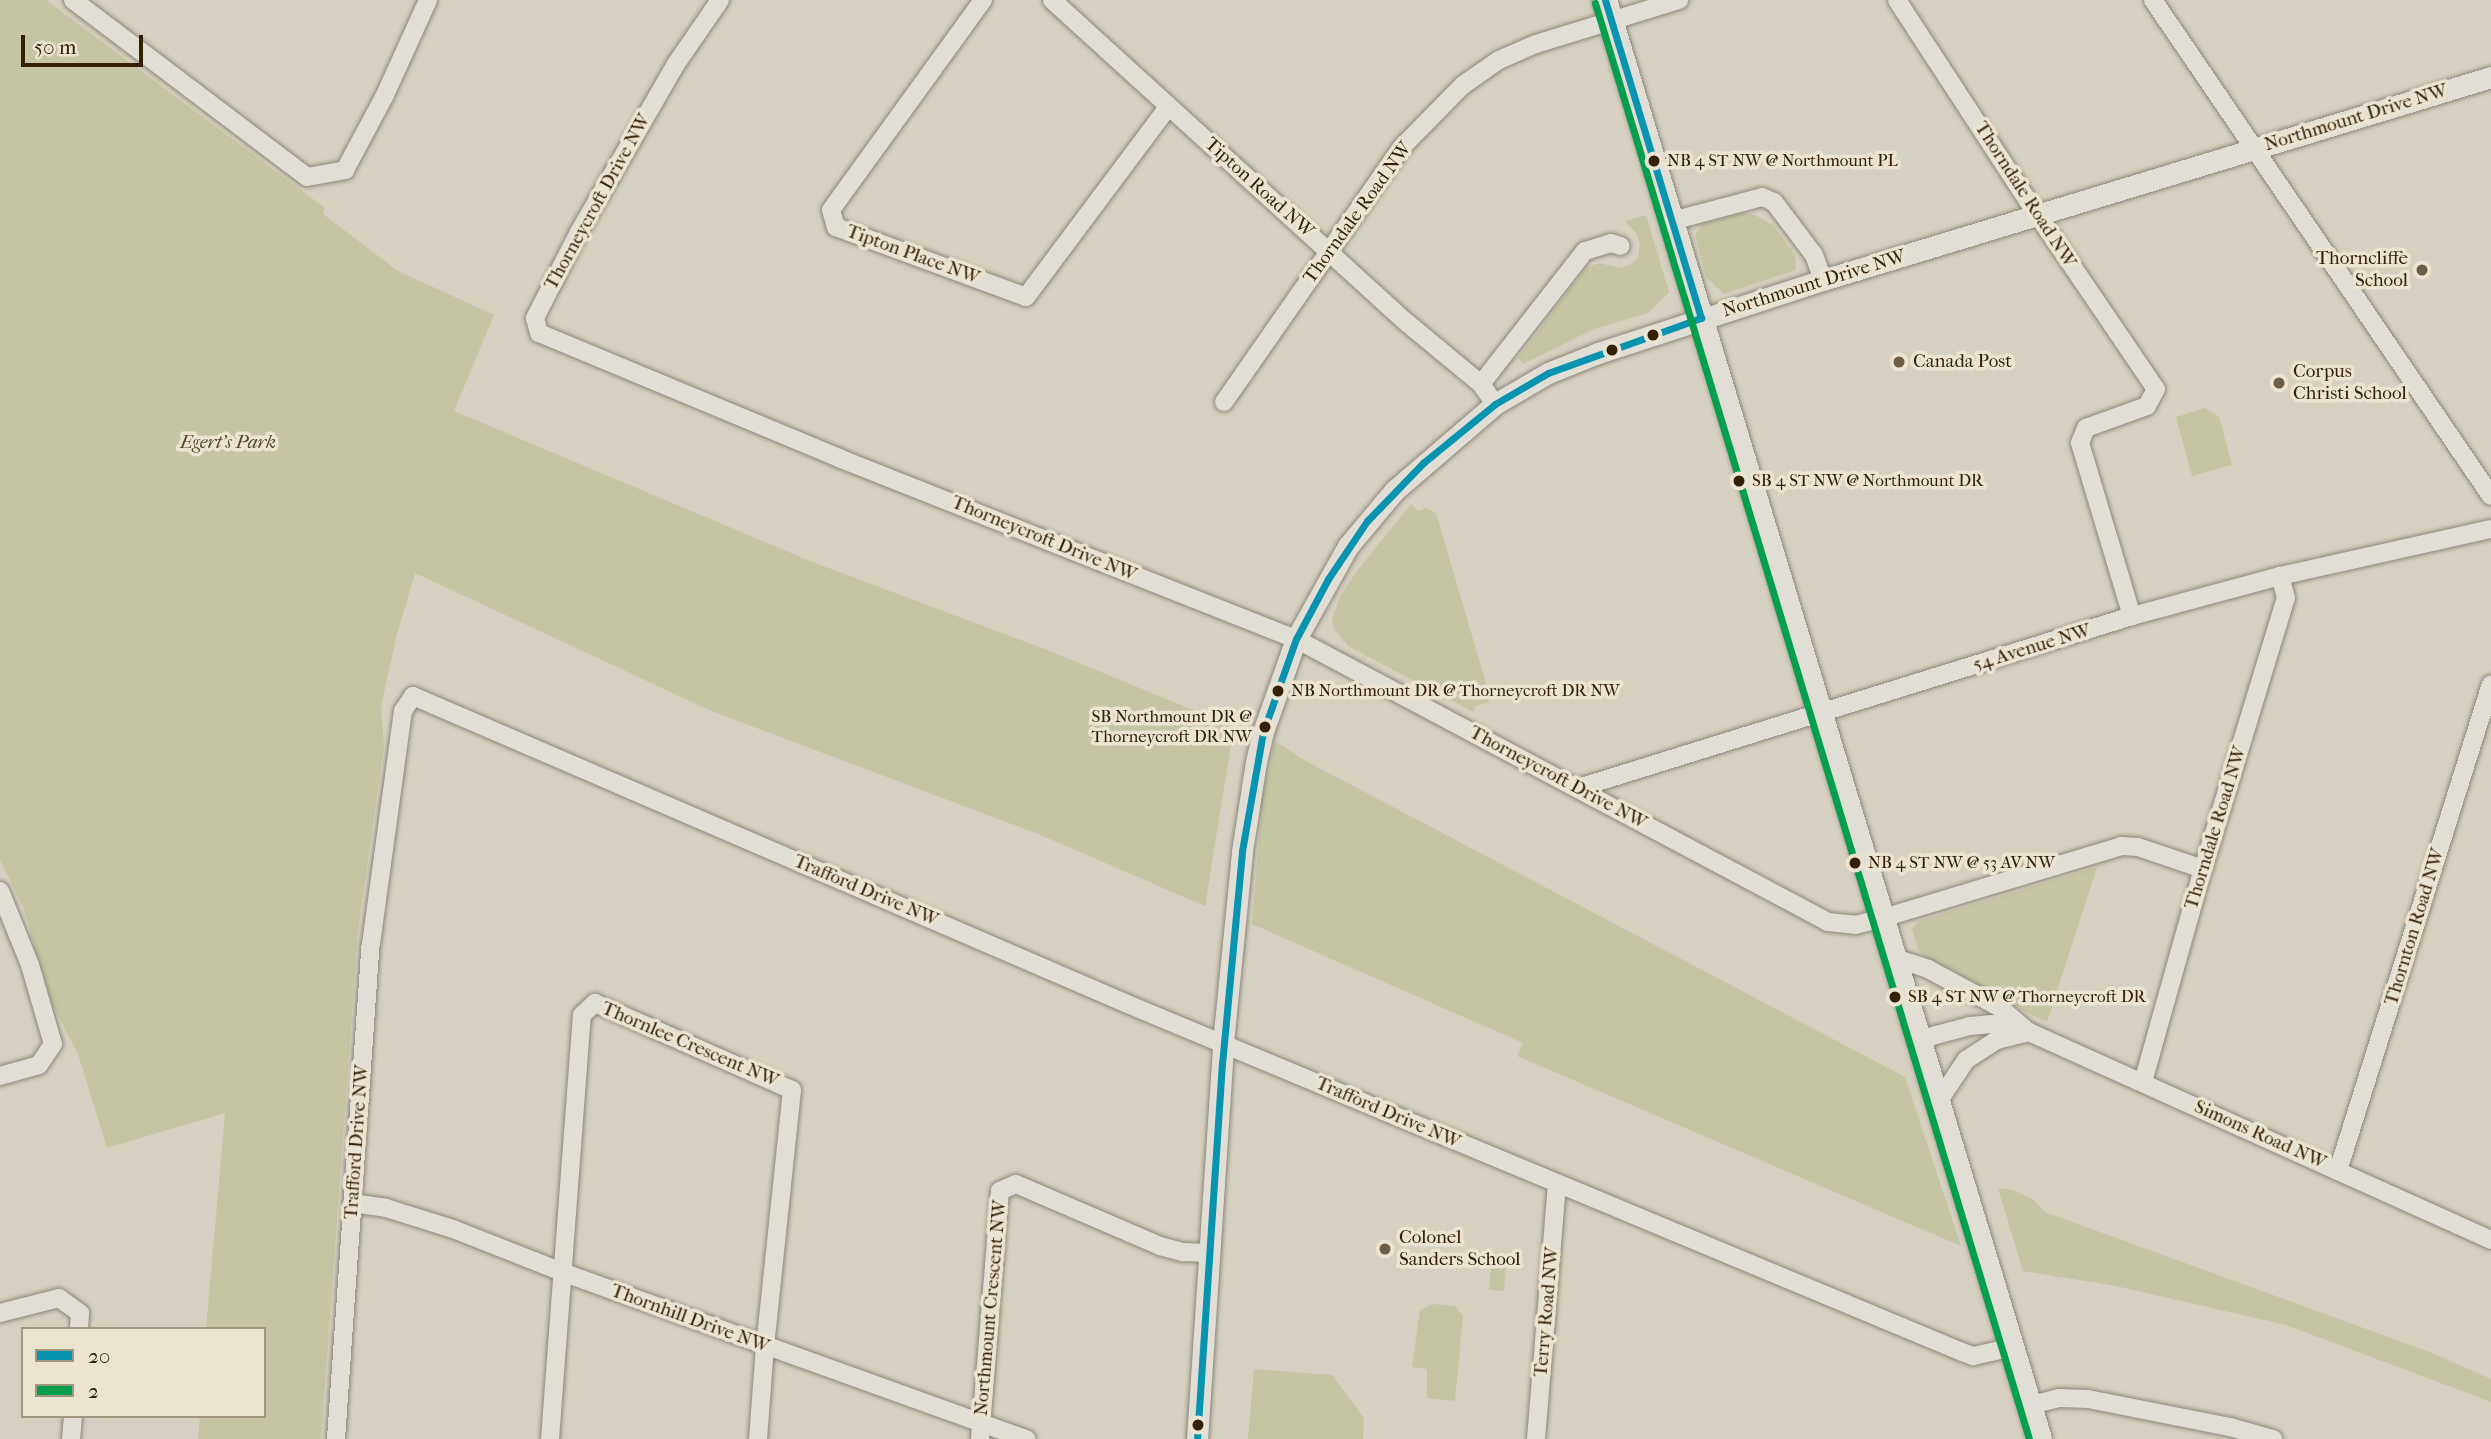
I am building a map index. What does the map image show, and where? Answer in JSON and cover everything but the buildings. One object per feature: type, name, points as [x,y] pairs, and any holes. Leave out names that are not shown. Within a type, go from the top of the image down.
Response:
[{"type":"main road","points":[[1608,10],[1940,1099],[2040,1439]]},
{"type":"street","points":[[73,0],[307,177],[345,170],[385,95],[428,0]]},
{"type":"street","name":"Thorneycroft Drive NW","points":[[720,0],[676,64],[579,232],[535,318],[539,333],[841,459],[1296,639],[1828,922],[1855,925],[1883,918],[2121,846],[2138,848],[2203,869]]},
{"type":"street","name":"Tipton Place NW","points":[[983,0],[831,210],[836,227],[1026,297],[1168,107]]},
{"type":"street","name":"Tipton Road NW","points":[[1052,0],[1406,322],[1481,384],[1495,404]]},
{"type":"street","name":"Thorndale Road NW","points":[[1224,401],[1402,147],[1463,85],[1499,60],[1608,10],[1679,0]]},
{"type":"street","name":"Thorndale Road NW","points":[[1897,0],[2156,389],[2147,406],[2086,428],[2080,443],[2132,616]]},
{"type":"street","points":[[2153,0],[2491,496]]},
{"type":"street","name":"Northmount Drive NW","points":[[1197,1439],[1223,1043],[1242,851],[1256,762],[1263,732],[1296,639],[1328,579],[1367,521],[1423,463],[1495,404],[1548,373],[1702,318],[1823,280],[2491,77]]},
{"type":"street","points":[[1672,221],[1762,197],[1774,202],[1814,255],[1823,280]]},
{"type":"street","points":[[1481,384],[1585,251],[1611,243],[1621,246]]},
{"type":"street","name":"54 Avenue NW","points":[[1578,788],[2132,616],[2280,576],[2491,529]]},
{"type":"street","name":"Thorndale Road NW","points":[[2143,1082],[2203,869],[2286,598],[2280,576]]},
{"type":"street","name":"Thornton Road NW","points":[[2338,1171],[2491,684]]},
{"type":"street","name":"Trafford Drive NW","points":[[336,1439],[371,944],[403,711],[413,696],[1557,1185],[1973,1356],[2014,1348]]},
{"type":"street","points":[[0,891],[30,965],[53,1044],[38,1065],[0,1076]]},
{"type":"street","name":"Simons Road NW","points":[[1895,958],[1928,969],[1999,1007],[2012,1015],[2029,1032]]},
{"type":"street","name":"Thornlee Crescent NW","points":[[550,1439],[582,1015],[595,1003],[792,1090],[758,1439]]},
{"type":"street","name":"Simons Road NW","points":[[1921,1040],[1970,1026],[1992,1024],[2029,1032],[2491,1240]]},
{"type":"street","points":[[1940,1099],[1966,1060],[1997,1040],[2029,1032]]},
{"type":"street","name":"Northmount Crescent NW","points":[[981,1430],[1000,1191],[1016,1184],[1160,1246],[1183,1252],[1210,1253]]},
{"type":"street","name":"Terry Road NW","points":[[1536,1439],[1557,1185]]},
{"type":"street","name":"Thornhill Drive NW","points":[[352,1202],[386,1208],[453,1229],[981,1430],[1027,1439]]},
{"type":"street","points":[[0,1313],[59,1298],[80,1313],[79,1327]]},
{"type":"street","points":[[2031,1405],[2059,1398],[2088,1399],[2230,1427],[2273,1439]]},
{"type":"street","points":[[71,1439],[73,1418]]},
{"type":"green space","name":"Egert's Park","points":[[0,0],[46,0],[325,208],[323,214],[398,271],[494,315],[454,411],[810,561],[1045,649],[1234,727],[1205,906],[1038,834],[709,710],[415,573],[396,638],[381,707],[384,746],[358,930],[321,1439],[198,1439],[200,1418],[266,1418],[266,1327],[206,1327],[225,1113],[107,1148],[78,1054],[50,1000],[24,909],[0,860]]},
{"type":"green space","points":[[1744,213],[1755,215],[1773,225],[1795,255],[1796,270],[1724,294],[1706,277],[1695,234],[1703,224]]},
{"type":"green space","points":[[1646,215],[1669,292],[1648,313],[1594,329],[1523,364],[1518,358],[1586,268],[1599,263],[1620,268],[1630,265],[1638,258],[1640,245],[1637,234],[1625,221]]},
{"type":"green space","points":[[2205,408],[2219,417],[2232,465],[2192,476],[2176,417]]},
{"type":"green space","points":[[1411,504],[1418,511],[1426,508],[1436,513],[1490,697],[1488,703],[1476,706],[1473,712],[1348,646],[1334,629],[1332,620],[1340,597],[1356,572]]},
{"type":"green space","points":[[1275,741],[1304,760],[1905,1077],[1961,1246],[1517,1056],[1523,1043],[1252,924],[1262,796]]},
{"type":"green space","points":[[2097,867],[2047,1022],[1942,973],[1918,950],[1912,929],[1919,921]]},
{"type":"green space","points":[[1998,1188],[2013,1190],[2034,1200],[2045,1212],[2432,1353],[2491,1379],[2491,1402],[2286,1325],[2116,1286],[2023,1271]]},
{"type":"green space","points":[[1492,1253],[1507,1254],[1504,1291],[1489,1290]]},
{"type":"green space","points":[[1432,1304],[1455,1306],[1463,1316],[1455,1401],[1427,1398],[1427,1369],[1412,1367],[1420,1310]]},
{"type":"green space","points":[[1254,1369],[1332,1375],[1364,1418],[1363,1439],[1248,1439]]},
{"type":"transit line","name":"20","points":[[1605,0],[1701,318]]},
{"type":"transit line","name":"2","points":[[1595,3],[2029,1439]]},
{"type":"transit line","name":"20","points":[[1197,1439],[1222,1064],[1242,851],[1263,732],[1296,639],[1328,579],[1367,521],[1423,463],[1495,404],[1548,373],[1701,318]]},
{"type":"place","name":"NB 4 ST NW @ Northmount PL","points":[[1654,161]]},
{"type":"place","name":"Thorncliffe School","points":[[2422,270]]},
{"type":"place","name":"Canada Post","points":[[1899,362]]},
{"type":"place","name":"Corpus Christi School","points":[[2279,383]]},
{"type":"place","name":"SB 4 ST NW @ Northmount DR","points":[[1739,481]]},
{"type":"place","name":"NB Northmount DR @ Thorneycroft DR NW","points":[[1278,691]]},
{"type":"place","name":"SB Northmount DR @ Thorneycroft DR NW","points":[[1265,727]]},
{"type":"place","name":"NB 4 ST NW @ 53 AV NW","points":[[1855,863]]},
{"type":"place","name":"SB 4 ST NW @ Thorneycroft DR","points":[[1895,997]]},
{"type":"place","name":"Colonel Sanders School","points":[[1385,1249]]}]
